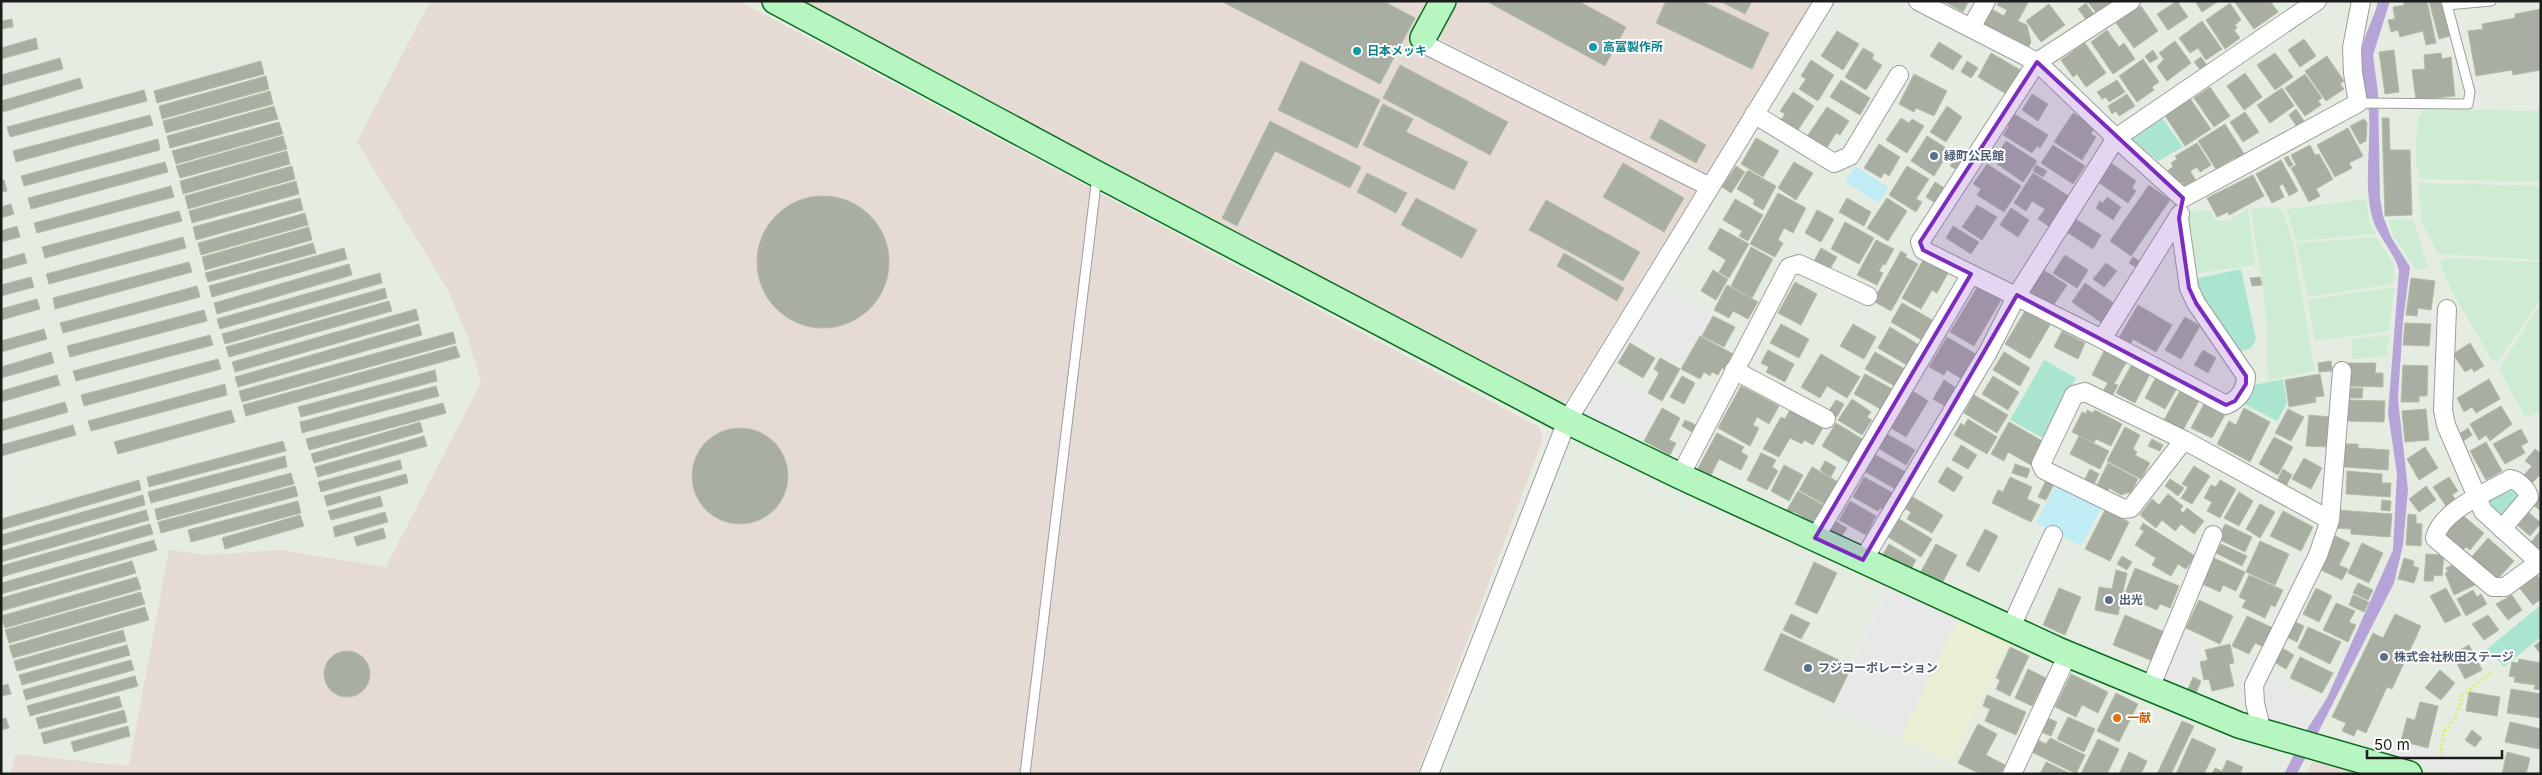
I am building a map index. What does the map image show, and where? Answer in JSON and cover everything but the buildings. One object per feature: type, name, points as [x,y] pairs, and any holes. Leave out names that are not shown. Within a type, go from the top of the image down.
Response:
[{"type":"street","points":[[1443,1],[1423,38],[1430,47],[1710,187]]},
{"type":"street","points":[[1429,774],[1567,421],[1824,1]]},
{"type":"street","points":[[1918,1],[2037,62],[2116,138],[2183,198]]},
{"type":"street","points":[[1971,28],[1986,1]]},
{"type":"street","points":[[2131,1],[2037,62],[1920,242],[1922,250],[2102,339],[2226,404],[2236,401],[2246,384],[2246,376],[2196,303],[2190,288],[2179,218],[2183,198]]},
{"type":"street","points":[[1863,560],[1988,352],[2017,296],[2116,138],[2317,1]]},
{"type":"street","points":[[2183,198],[2361,103],[2353,73],[2352,48],[2361,1]]},
{"type":"street","points":[[782,3],[1097,174],[1567,421],[1680,476],[2068,654],[2239,725],[2292,742],[2409,774]]},
{"type":"street","points":[[1754,114],[1834,163],[1850,156],[1899,75]]},
{"type":"street","points":[[2102,339],[2179,218]]},
{"type":"street","points":[[1680,476],[1789,267],[1799,264],[1868,296]]},
{"type":"street","points":[[1815,538],[1971,274]]},
{"type":"street","points":[[2447,309],[2443,410],[2446,425],[2477,498],[2483,511],[2502,529],[2540,563],[2505,587],[2493,586],[2436,538],[2438,528],[2464,504],[2477,498],[2510,479],[2515,480],[2528,492],[2529,497],[2502,529]]},
{"type":"street","points":[[1734,370],[1826,419]]},
{"type":"street","points":[[2262,732],[2254,703],[2254,685],[2318,555],[2330,520],[2342,371]]},
{"type":"street","points":[[2184,440],[2131,508],[2124,509],[2044,470],[2041,464],[2074,394],[2085,392],[2184,440],[2330,520]]},
{"type":"street","points":[[2011,627],[2053,535]]},
{"type":"street","points":[[2150,688],[2212,535]]},
{"type":"street","points":[[2012,774],[2068,654]]},
{"type":"lane","points":[[2361,103],[2468,104],[2470,92],[2446,3],[2491,1]]},
{"type":"lane","points":[[1025,774],[1097,174]]},
{"type":"path","points":[[2440,756],[2444,732],[2454,718],[2463,695],[2468,689],[2491,673]]},
{"type":"highlighted area","points":[[2037,62],[2183,198],[2179,218],[2189,288],[2196,303],[2246,376],[2246,384],[2235,401],[2226,405],[2017,295],[1863,560],[1815,538],[1971,274],[1923,250],[1920,242]]},
{"type":"shaded area","points":[[430,1],[739,1],[1539,427],[1543,439],[1417,774],[10,774],[16,754],[129,766],[169,550],[209,555],[280,550],[386,567],[481,382],[468,338],[448,290],[357,142]]},
{"type":"shaded area","points":[[809,1],[1427,1],[1419,16],[1416,37],[1698,187],[1569,397],[1561,403],[1549,403],[826,17],[812,7]]},
{"type":"shaded area","points":[[1450,1],[1813,1],[1706,173],[1441,40],[1437,25]]},
{"type":"shaded area","points":[[2378,1],[2390,1],[2373,55],[2378,93],[2380,198],[2383,216],[2391,237],[2410,267],[2403,321],[2398,399],[2408,490],[2403,545],[2394,583],[2297,774],[2284,774],[2306,731],[2327,698],[2393,550],[2397,474],[2388,413],[2399,271],[2395,259],[2376,227],[2370,207],[2368,194],[2369,113],[2361,63],[2362,49]]},
{"type":"shaded area","points":[[2424,109],[2541,111],[2541,182],[2421,179],[2416,164],[2416,138],[2419,117]]},
{"type":"shaded area","points":[[1855,166],[1888,187],[1879,203],[1845,182]]},
{"type":"shaded area","points":[[2419,183],[2541,186],[2541,260],[2438,254],[2421,221]]},
{"type":"shaded area","points":[[2366,199],[2369,221],[2375,234],[2296,241],[2287,209]]},
{"type":"shaded area","points":[[2267,207],[2280,209],[2283,212],[2293,243],[2315,371],[2268,380],[2266,310],[2251,209]]},
{"type":"shaded area","points":[[2248,209],[2255,265],[2199,273],[2195,269],[2188,221],[2190,212],[2203,210],[2211,212],[2216,221],[2227,221]]},
{"type":"shaded area","points":[[2413,219],[2427,264],[2427,268],[2419,270],[2416,269],[2393,235],[2388,220]]},
{"type":"shaded area","points":[[2376,237],[2394,265],[2393,284],[2308,297],[2296,243]]},
{"type":"shaded area","points":[[2444,258],[2541,262],[2541,298],[2497,363],[2493,361],[2452,292],[2440,263]]},
{"type":"shaded area","points":[[1659,286],[1710,316],[1681,365],[1630,335]]},
{"type":"shaded area","points":[[2394,287],[2389,331],[2315,341],[2307,300]]},
{"type":"shaded area","points":[[2541,303],[2541,410],[2528,418],[2525,417],[2499,369]]},
{"type":"shaded area","points":[[2389,335],[2387,356],[2352,359],[2351,339]]},
{"type":"shaded area","points":[[1603,372],[1662,402],[1639,446],[1587,420],[1583,411]]},
{"type":"shaded area","points":[[2056,485],[2101,508],[2081,546],[2036,523]]},
{"type":"shaded area","points":[[1892,585],[1956,614],[1899,738],[1834,708]]},
{"type":"shaded area","points":[[1960,617],[2010,641],[1951,762],[1901,739]]},
{"type":"shaded area","points":[[2182,632],[2204,642],[2185,688],[2162,678]]},
{"type":"shaded area","points":[[2268,676],[2321,702],[2299,731],[2274,723],[2264,711],[2261,694]]},
{"type":"shaded area","points":[[2393,741],[2483,761],[2480,774],[2467,774],[2389,756]]},
{"type":"shaded area","points":[[2313,761],[2364,774],[2305,774]]},
{"type":"green space","points":[[2160,115],[2183,147],[2158,161],[2128,136]]},
{"type":"green space","points":[[2241,269],[2256,339],[2249,349],[2237,351],[2198,294],[2194,279]]},
{"type":"green space","points":[[2044,360],[2076,378],[2043,438],[2010,420]]},
{"type":"green space","points":[[2283,379],[2287,403],[2277,421],[2240,402],[2254,385]]},
{"type":"green space","points":[[2512,484],[2523,497],[2507,516],[2500,517],[2492,509],[2488,496]]},
{"type":"green space","points":[[2541,605],[2541,637],[2504,667],[2487,649]]},
{"type":"place","name":"高富製作所","points":[[1593,47]]},
{"type":"place","name":"日本メッキ","points":[[1357,51]]},
{"type":"place","name":"緑町公民館","points":[[1934,156]]},
{"type":"place","name":"出光","points":[[2109,600]]},
{"type":"place","name":"株式会社秋田ステージ","points":[[2384,657]]},
{"type":"place","name":"フジコーポレーション","points":[[1808,668]]},
{"type":"place","name":"一献","points":[[2117,718]]}]
